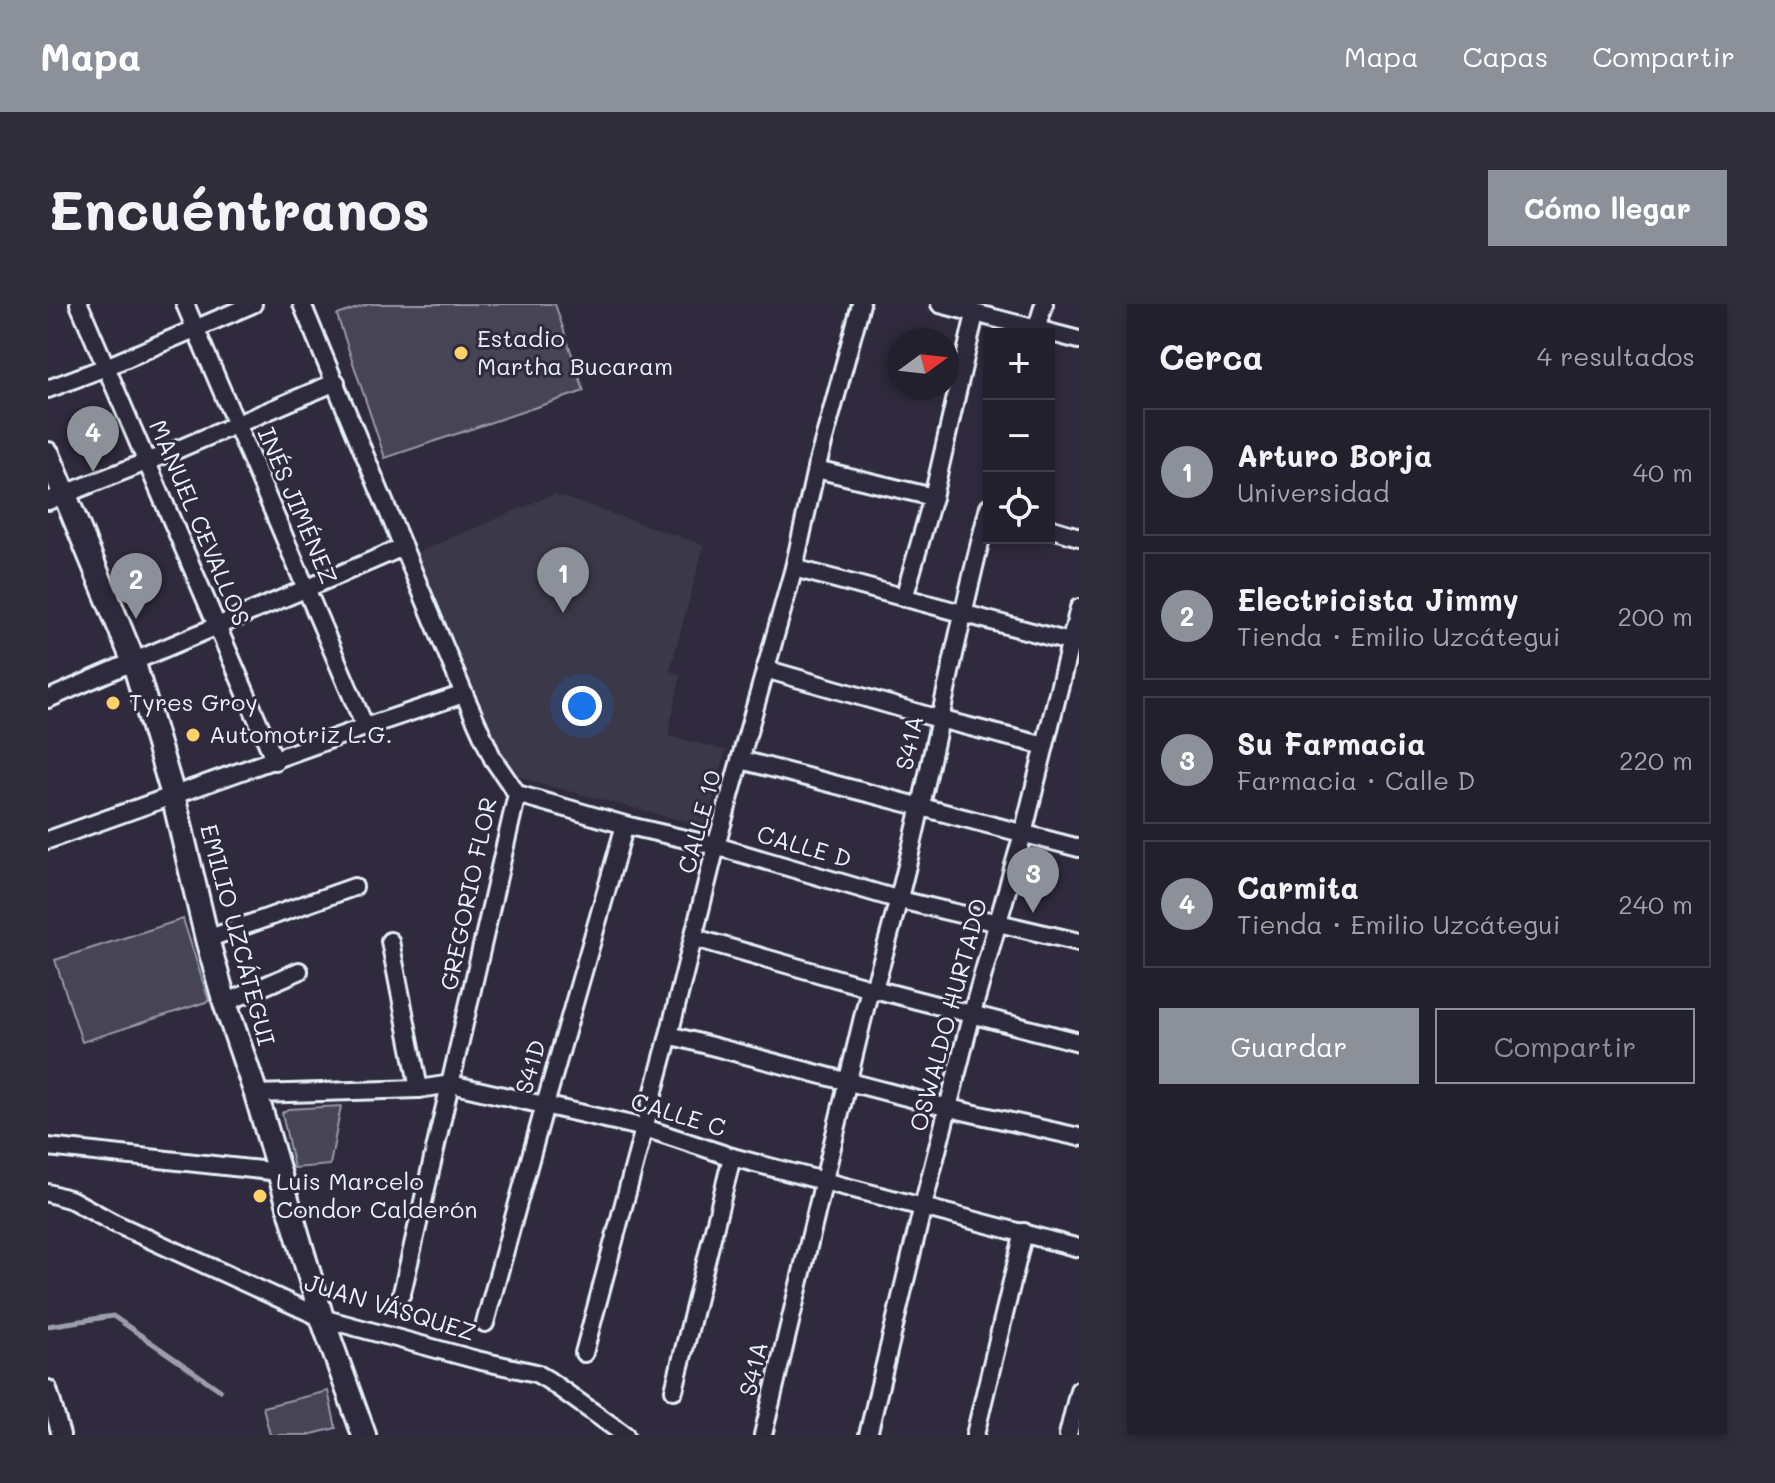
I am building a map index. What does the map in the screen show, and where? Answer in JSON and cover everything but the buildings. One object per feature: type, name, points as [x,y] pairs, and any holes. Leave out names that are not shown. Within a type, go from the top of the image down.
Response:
[{"type":"street","name":"MANUEL CEVALLOS","points":[[79,304],[275,761]]},
{"type":"street","name":"INÉS JIMÉNEZ","points":[[185,304],[365,727]]},
{"type":"street","points":[[48,389],[253,304]]},
{"type":"street","name":"GREGORIO FLOR","points":[[302,304],[464,694],[493,759],[517,794],[402,1293]]},
{"type":"street","name":"CALLE 10","points":[[584,1353],[695,938],[716,846],[794,568],[816,469],[861,304]]},
{"type":"street","points":[[940,304],[1022,328]]},
{"type":"street","points":[[1037,328],[1044,304]]},
{"type":"street","points":[[904,598],[933,497],[975,314]]},
{"type":"street","points":[[1055,336],[1079,340]]},
{"type":"street","points":[[57,497],[336,382]]},
{"type":"street","name":"EMILIO UZCÁTEGUI","points":[[48,454],[57,497],[133,660],[173,795],[225,1003],[360,1434]]},
{"type":"street","points":[[816,469],[933,497]]},
{"type":"street","points":[[1055,530],[1079,537]]},
{"type":"street","name":"S41A","points":[[763,1435],[847,1081],[900,900],[983,531]]},
{"type":"street","points":[[48,699],[403,547]]},
{"type":"street","points":[[794,568],[1074,643]]},
{"type":"street","name":"OSWALDO HURTADO","points":[[868,1435],[972,1013],[1074,643],[1079,608]]},
{"type":"street","points":[[765,669],[1045,746]]},
{"type":"street","points":[[48,840],[464,694]]},
{"type":"street","points":[[741,760],[1079,848]]},
{"type":"street","name":"CALLE D","points":[[517,794],[625,825],[716,846],[900,900],[1079,942]]},
{"type":"street","name":"S41D","points":[[485,1323],[625,825]]},
{"type":"street","points":[[207,939],[354,887]]},
{"type":"street","points":[[695,938],[1079,1042]]},
{"type":"street","points":[[390,941],[419,1089]]},
{"type":"street","points":[[225,1003],[299,971]]},
{"type":"street","points":[[669,1035],[949,1108],[1079,1137]]},
{"type":"street","name":"CALLE C","points":[[256,1094],[419,1089],[451,1084],[645,1128],[732,1157],[1079,1248]]},
{"type":"street","points":[[48,1147],[279,1172]]},
{"type":"street","points":[[674,1390],[732,1157]]},
{"type":"street","name":"JUAN VÁSQUEZ","points":[[48,1193],[72,1200],[112,1222],[322,1318],[536,1373],[625,1435]]},
{"type":"street","points":[[975,1435],[1024,1232]]},
{"type":"street","points":[[48,1389],[61,1435]]},
{"type":"street","points":[[1068,1435],[1079,1390]]},
{"type":"shaded area","name":"Estadio Martha Bucaram","points":[[369,304],[555,304],[584,391],[385,458],[337,315]]},
{"type":"shaded area","points":[[554,494],[704,545],[670,671],[681,674],[668,736],[726,750],[706,827],[533,782],[515,774],[503,763],[494,748],[416,553]]},
{"type":"shaded area","points":[[183,919],[209,1001],[82,1042],[55,960]]},
{"type":"shaded area","points":[[341,1106],[330,1165],[294,1168],[282,1113],[288,1109]]},
{"type":"shaded area","points":[[328,1391],[336,1428],[308,1435],[270,1435],[263,1407]]},
{"type":"waterway","points":[[48,1326],[113,1316],[220,1390]]},
{"type":"place","name":"Estadio Martha Bucaram","points":[[461,353]]},
{"type":"place","name":"Carmita","points":[[93,472]]},
{"type":"place","name":"Arturo Borja","points":[[563,613]]},
{"type":"place","name":"Electricista Jimmy","points":[[136,619]]},
{"type":"place","name":"Tyres Groy","points":[[113,703]]},
{"type":"place","name":"Automotriz L.G.","points":[[193,735]]},
{"type":"place","name":"Su Farmacia","points":[[1033,913]]},
{"type":"place","name":"Luis Marcelo Condor Calderón","points":[[260,1196]]}]
